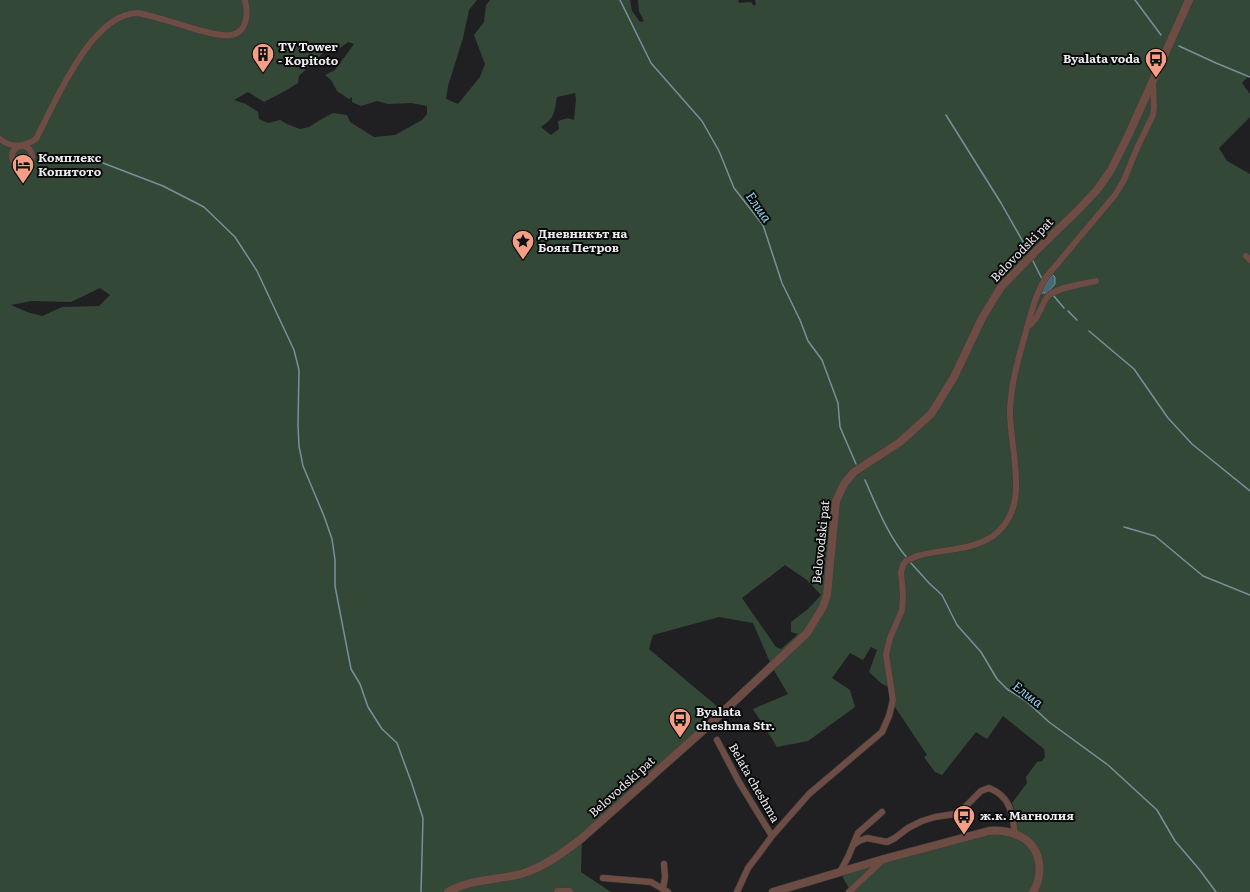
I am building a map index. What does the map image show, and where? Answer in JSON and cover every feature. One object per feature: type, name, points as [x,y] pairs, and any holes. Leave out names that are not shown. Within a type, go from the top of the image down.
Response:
[{"type":"street","points":[[2,141],[12,155],[13,162],[22,167],[31,162],[36,139],[83,53],[94,38],[116,20],[126,15],[138,13],[217,34],[231,35],[238,32],[245,23],[247,12],[245,0]]},
{"type":"street","name":"Belovodski pat","points":[[448,892],[457,887],[471,883],[521,874],[545,865],[563,853],[582,838],[709,725],[806,634],[823,608],[827,594],[836,502],[844,484],[854,472],[900,442],[930,414],[938,404],[954,377],[982,318],[1001,287],[1097,190],[1111,170],[1189,0]]},
{"type":"street","points":[[737,892],[748,868],[772,836],[809,794],[882,732],[889,716],[893,700],[886,660],[886,650],[902,610],[903,595],[901,572],[903,565],[908,560],[929,553],[965,547],[983,542],[1000,530],[1010,515],[1016,494],[1010,410],[1017,366],[1034,301],[1041,284],[1115,195],[1124,180],[1136,148],[1153,115],[1154,107],[1152,80]]},
{"type":"street","points":[[12,155],[15,149],[36,139]]},
{"type":"street","points":[[2,141],[11,145],[30,148],[33,155]]},
{"type":"street","points":[[1027,327],[1034,322],[1049,296],[1055,290],[1096,281]]},
{"type":"street","name":"Belata cheshma","points":[[717,740],[739,782],[772,836]]},
{"type":"street","points":[[853,845],[867,838],[887,842],[908,828],[922,822],[935,817],[955,814],[962,810],[981,791],[989,788],[1008,802],[1013,818],[1014,834]]},
{"type":"street","points":[[840,872],[858,833],[882,812]]},
{"type":"street","points":[[773,892],[884,859],[989,831],[1001,830],[1026,839],[1034,849],[1039,862],[1040,880],[1033,892]]},
{"type":"street","points":[[849,892],[884,859]]},
{"type":"street","points":[[664,864],[666,890]]},
{"type":"street","points":[[604,878],[651,882],[666,890]]},
{"type":"street","points":[[558,892],[569,892]]},
{"type":"green space","points":[[0,0],[477,0],[469,10],[463,38],[448,86],[446,99],[458,104],[480,77],[485,64],[474,35],[484,22],[486,5],[490,0],[630,0],[632,11],[640,22],[644,21],[639,11],[638,0],[738,0],[739,3],[751,2],[754,6],[756,4],[755,0],[1250,0],[1250,75],[1242,83],[1250,94],[1250,117],[1219,148],[1227,161],[1250,174],[1250,892],[851,892],[840,872],[884,859],[1016,829],[1016,814],[1012,803],[1027,783],[1026,777],[1037,762],[1042,761],[1045,757],[1044,749],[1003,716],[987,739],[976,732],[942,775],[935,772],[924,757],[927,755],[895,707],[895,691],[881,683],[869,672],[877,650],[871,647],[863,660],[850,653],[832,678],[850,690],[855,707],[808,741],[777,747],[753,709],[788,694],[772,667],[753,623],[719,617],[653,635],[649,649],[719,708],[709,725],[582,838],[581,872],[611,892],[0,892]],"holes":[[[348,42],[354,44],[335,70],[325,75],[331,80],[337,91],[349,99],[352,97],[352,102],[361,106],[377,101],[388,104],[411,103],[427,106],[427,114],[422,120],[395,135],[374,137],[350,122],[347,115],[333,113],[309,127],[300,129],[280,120],[268,123],[259,119],[258,112],[246,104],[234,100],[248,92],[264,102],[298,83],[299,76],[324,52],[340,48]],[[575,93],[576,99],[574,120],[568,118],[558,121],[559,129],[551,135],[541,127],[549,121],[553,115],[557,97]],[[100,288],[110,295],[99,306],[62,307],[42,316],[27,312],[11,305],[31,301],[71,302]],[[785,565],[807,580],[821,595],[808,609],[791,622],[791,632],[798,634],[781,649],[776,647],[742,598]]]},
{"type":"water","points":[[1052,274],[1055,277],[1055,284],[1047,293],[1041,293]]},
{"type":"waterway","name":"Елша","points":[[620,0],[651,63],[702,121],[719,151],[734,188],[763,225],[782,283],[800,320],[808,341],[822,360],[838,403],[840,427],[856,464]]},
{"type":"waterway","points":[[1135,0],[1161,35]]},
{"type":"waterway","points":[[1179,46],[1250,77]]},
{"type":"waterway","points":[[946,115],[1001,203],[1030,254]]},
{"type":"waterway","points":[[103,163],[163,186],[204,207],[235,237],[257,271],[294,350],[299,370],[299,446],[303,466],[332,539],[335,560],[335,586],[351,669],[360,684],[368,707],[382,729],[397,743],[423,818],[421,892]]},
{"type":"waterway","points":[[1032,259],[1042,279]]},
{"type":"waterway","points":[[1053,295],[1064,308]]},
{"type":"waterway","points":[[1068,311],[1077,320]]},
{"type":"waterway","points":[[1089,331],[1134,369],[1168,418],[1192,444],[1250,491]]},
{"type":"waterway","name":"Елша","points":[[865,480],[889,531],[908,559]]},
{"type":"waterway","points":[[1124,527],[1155,536],[1203,576],[1250,595]]},
{"type":"waterway","name":"Елша","points":[[910,562],[942,595],[957,625],[981,652],[997,679],[1007,689],[1026,701],[1049,722],[1108,765],[1157,810],[1175,841],[1216,892]]},
{"type":"place","name":"TV Tower - Kopitoto","points":[[263,74]]},
{"type":"place","name":"Byalata voda","points":[[1156,78]]},
{"type":"place","name":"Комплекс Копитото","points":[[23,184]]},
{"type":"place","name":"Дневникът на Боян Петров","points":[[523,260]]},
{"type":"place","name":"Byalata cheshma Str.","points":[[680,738]]},
{"type":"place","name":"ж.к. Магнолия","points":[[964,836]]}]
